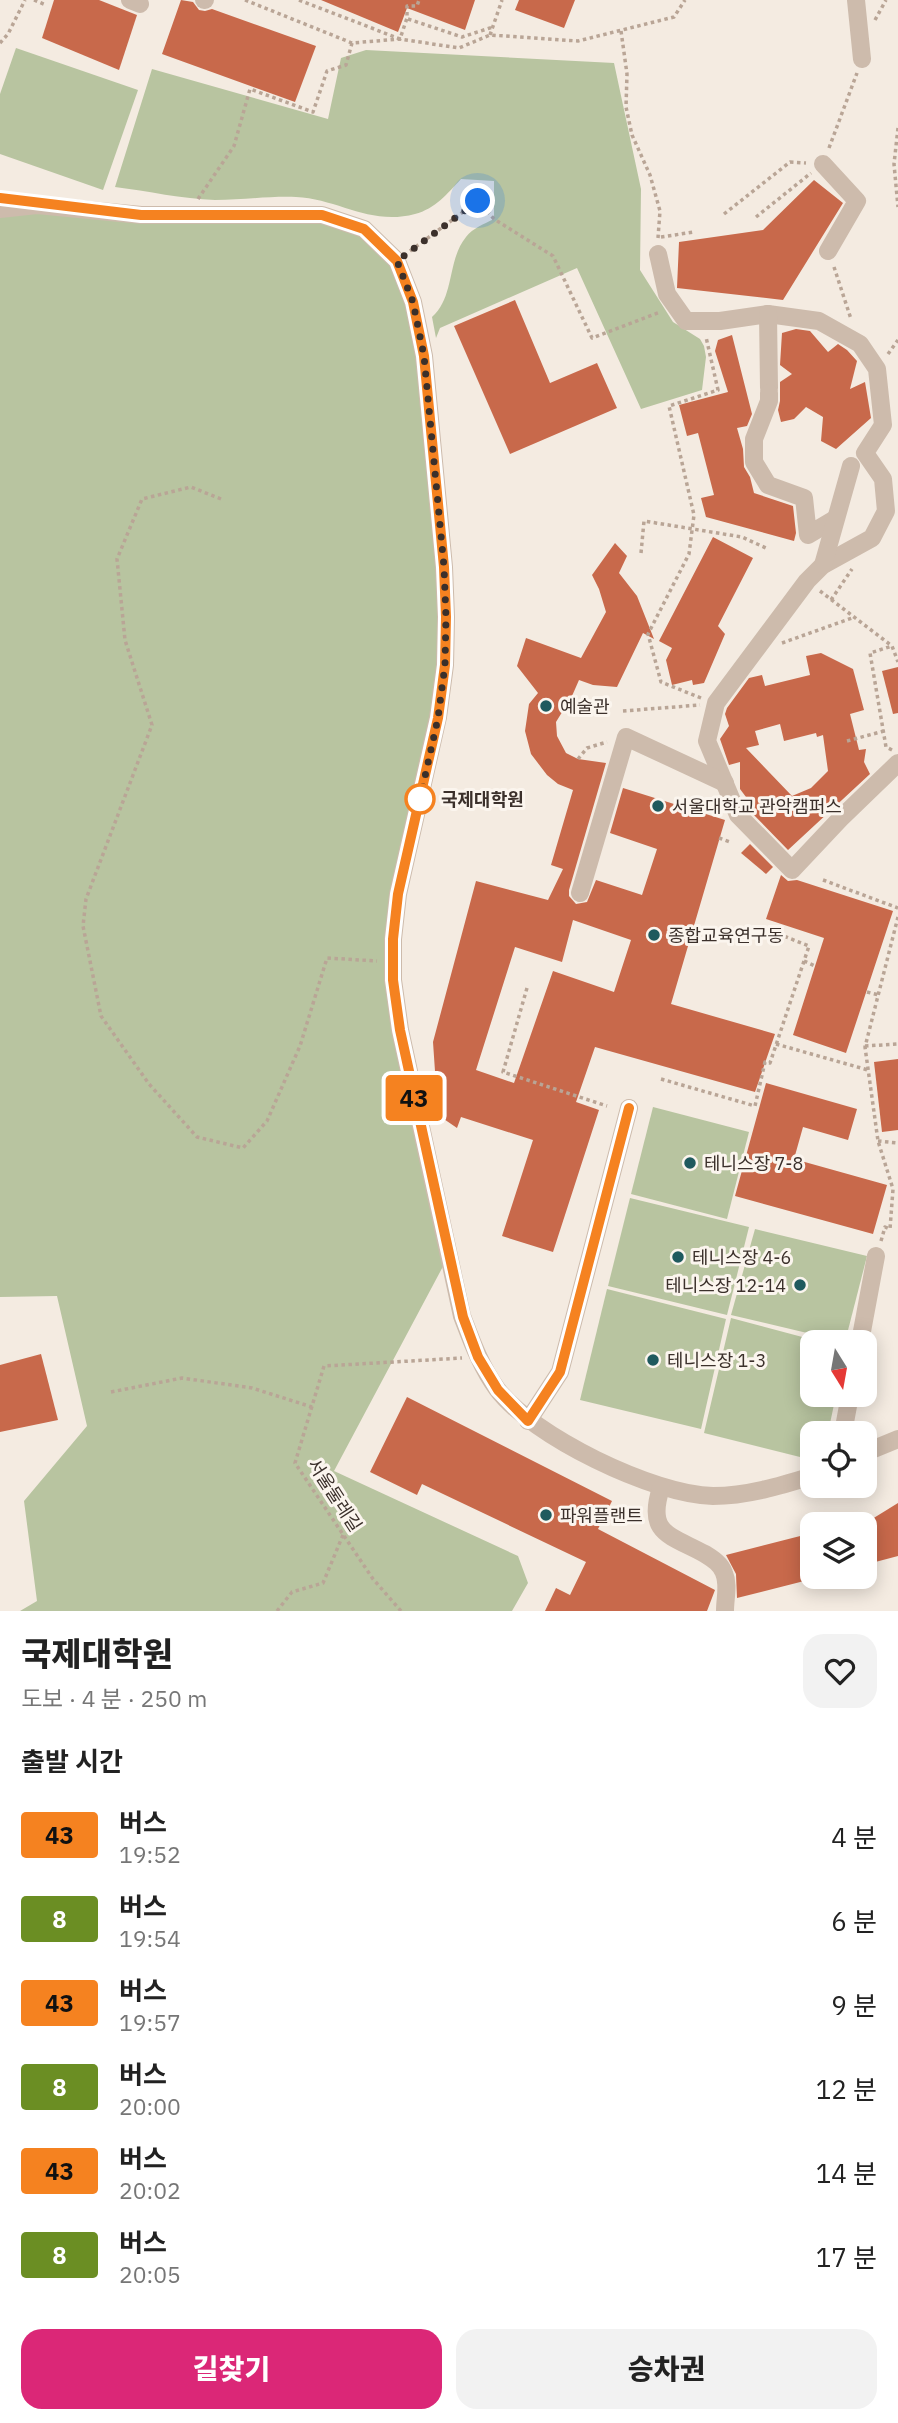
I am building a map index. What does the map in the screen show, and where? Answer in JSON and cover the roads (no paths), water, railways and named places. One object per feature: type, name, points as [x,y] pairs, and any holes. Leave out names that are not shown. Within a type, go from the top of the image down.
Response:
[{"type":"street","points":[[856,0],[862,59]]},
{"type":"street","points":[[822,164],[857,201],[828,251]]},
{"type":"street","points":[[0,198],[141,215],[322,215],[364,229],[397,261],[413,302],[424,356],[444,567],[446,617],[445,665],[438,718],[398,894],[393,962],[400,1030],[463,1317],[478,1357],[498,1390],[528,1421],[616,1470],[661,1488],[712,1496],[755,1493],[800,1480]]},
{"type":"street","points":[[0,209],[24,205],[58,206]]},
{"type":"street","points":[[658,246],[667,295],[686,321],[720,321],[768,314],[819,321],[860,344],[877,369],[883,425],[865,453],[883,479],[886,511],[872,538],[823,565],[807,581],[716,704],[707,741],[738,815],[792,870],[840,819],[898,764]]},
{"type":"street","points":[[768,314],[769,401],[754,439],[754,462],[768,485],[804,498],[808,536],[835,519]]},
{"type":"street","points":[[823,565],[851,466]]},
{"type":"street","points":[[580,893],[626,737],[725,783]]},
{"type":"street","points":[[528,1421],[560,1372],[629,1108]]},
{"type":"street","points":[[862,1330],[876,1256]]},
{"type":"street","points":[[877,1448],[898,1439]]},
{"type":"street","points":[[661,1488],[656,1521],[663,1531],[715,1560],[724,1572],[727,1589],[725,1611]]},
{"type":"place","name":"예술관","points":[[546,706]]},
{"type":"place","name":"국제대학원","points":[[420,799]]},
{"type":"place","name":"서울대학교 관악캠퍼스","points":[[658,806]]},
{"type":"place","name":"종합교육연구동","points":[[654,935]]},
{"type":"place","name":"테니스장 7-8","points":[[690,1163]]},
{"type":"place","name":"테니스장 4-6","points":[[678,1257]]},
{"type":"place","name":"테니스장 12-14","points":[[800,1285]]},
{"type":"place","name":"테니스장 1-3","points":[[653,1360]]},
{"type":"place","name":"파워플랜트","points":[[546,1515]]}]
